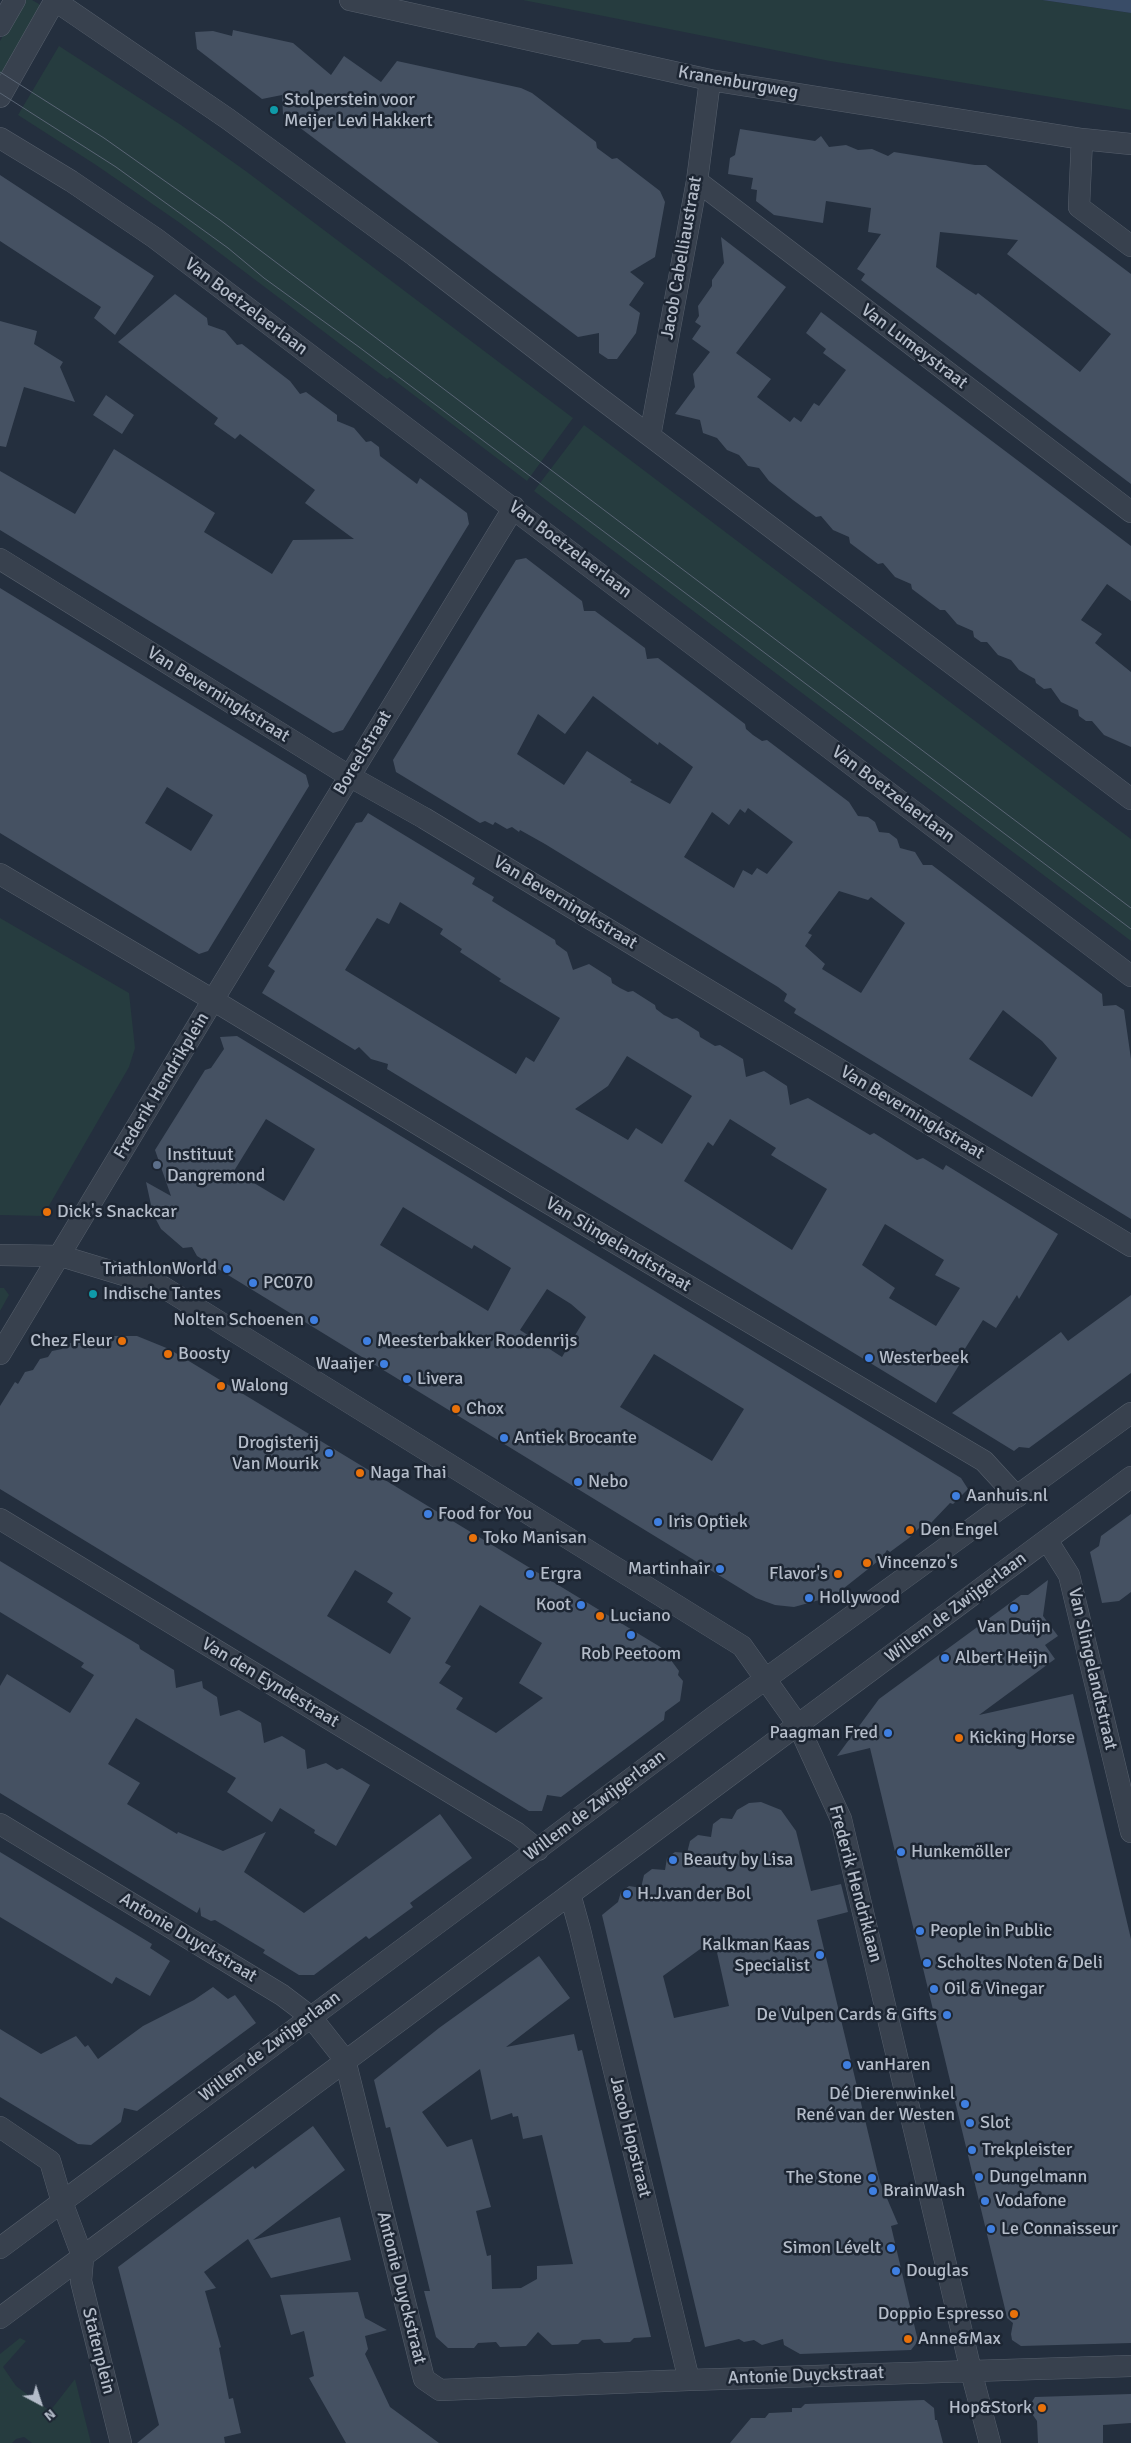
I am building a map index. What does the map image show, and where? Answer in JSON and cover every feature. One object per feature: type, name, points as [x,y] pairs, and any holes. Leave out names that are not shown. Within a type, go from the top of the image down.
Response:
[{"type":"street","points":[[0,26],[15,0]]},
{"type":"street","points":[[0,97],[54,0],[228,119],[399,244],[1131,799]]},
{"type":"street","name":"Kranenburgweg","points":[[350,0],[710,80],[1082,139],[1131,144]]},
{"type":"street","name":"Jacob Cabelliaustraat","points":[[650,436],[697,181],[710,80]]},
{"type":"street","name":"Van Boetzelaerlaan","points":[[0,138],[71,181],[155,238],[1131,976]]},
{"type":"street","points":[[1082,139],[1079,207],[1131,246]]},
{"type":"street","name":"Van Lumeystraat","points":[[697,181],[1131,512]]},
{"type":"street","name":"Boreelstraat","points":[[213,1000],[514,508]]},
{"type":"street","name":"Van Beverningkstraat","points":[[0,559],[349,776],[424,818],[1131,1246]]},
{"type":"street","name":"Frederik Hendrikplein","points":[[0,874],[213,1000],[61,1256],[0,1354]]},
{"type":"street","name":"Van Slingelandtstraat","points":[[213,1000],[533,1194],[984,1461],[1017,1497]]},
{"type":"street","points":[[0,1255],[61,1256]]},
{"type":"street","name":"Frederik Hendriklaan","points":[[61,1256],[163,1287],[742,1646],[798,1725],[842,1819],[971,2371],[990,2443]]},
{"type":"street","name":"Willem de Zwijgerlaan","points":[[62,2202],[538,1850],[716,1715],[1131,1412]]},
{"type":"street","name":"Willem de Zwijgerlaan","points":[[83,2258],[345,2060],[1131,1478]]},
{"type":"street","name":"Van den Eyndestraat","points":[[0,1519],[517,1833],[538,1850]]},
{"type":"street","name":"Van Slingelandtstraat","points":[[1047,1540],[1069,1575],[1131,1832]]},
{"type":"street","name":"Antonie Duyckstraat","points":[[0,1824],[282,1995],[311,2017],[345,2060],[424,2379],[440,2390],[1131,2366]]},
{"type":"street","name":"Jacob Hopstraat","points":[[570,1894],[583,1939],[689,2380]]},
{"type":"street","name":"Statenplein","points":[[0,2127],[50,2161],[62,2202],[83,2258],[81,2281],[121,2443]]},
{"type":"street","points":[[0,2248],[62,2202]]},
{"type":"street","points":[[0,2318],[83,2258]]},
{"type":"green space","points":[[24,0],[32,0],[39,4],[41,10],[0,82],[0,41]]},
{"type":"green space","points":[[523,0],[1042,0],[1131,13],[1131,110],[830,61]]},
{"type":"green space","points":[[59,46],[181,125],[247,172],[573,418],[527,481],[390,377],[387,379],[180,223],[96,165],[18,115]]},
{"type":"green space","points":[[584,425],[1131,839],[1131,941],[534,491]]},
{"type":"green space","points":[[0,918],[129,993],[135,1048],[129,1067],[43,1216],[0,1215]]},
{"type":"green space","points":[[0,1288],[4,1288],[9,1295],[0,1311]]},
{"type":"green space","points":[[20,2338],[26,2341],[3,2367],[16,2386],[50,2411],[75,2379],[91,2443],[32,2443],[24,2437],[16,2439],[12,2443],[0,2443],[0,2354]]},
{"type":"water","points":[[1042,0],[1131,0],[1131,13],[1063,3]]},
{"type":"building","points":[[233,30],[293,43],[331,75],[344,56],[381,82],[397,61],[521,88],[532,93],[596,142],[597,148],[612,159],[617,158],[660,191],[665,202],[655,257],[630,272],[644,283],[629,305],[640,313],[636,333],[617,359],[608,359],[599,353],[599,333],[578,337],[291,121],[283,114],[282,95],[262,99],[197,49],[195,32],[213,31],[232,36]]},
{"type":"building","points":[[740,129],[815,141],[821,136],[829,147],[846,145],[858,150],[872,149],[888,156],[894,152],[975,165],[986,165],[1131,274],[1131,484],[861,280],[865,274],[857,269],[881,234],[868,232],[871,208],[826,201],[823,223],[774,215],[756,201],[757,190],[751,189],[753,178],[728,174],[730,158],[735,155]],"holes":[[[940,232],[1018,240],[1007,254],[1111,334],[1080,372],[978,293],[976,295],[936,267]]]},
{"type":"building","points":[[0,175],[154,276],[115,335],[94,318],[101,307],[0,241]]},
{"type":"building","points":[[721,237],[786,287],[736,353],[771,379],[757,397],[790,422],[794,417],[801,422],[814,403],[819,406],[846,370],[823,353],[826,349],[806,333],[821,312],[1131,546],[1131,601],[1107,584],[1081,620],[1102,634],[1095,643],[1131,672],[1131,747],[1104,735],[1092,721],[1086,721],[1079,716],[1078,710],[1061,702],[1051,688],[1044,689],[1036,683],[1035,679],[1019,670],[1011,660],[998,655],[987,642],[981,642],[974,637],[973,631],[957,624],[945,610],[940,610],[912,589],[911,584],[895,577],[883,563],[878,564],[850,543],[849,537],[833,530],[821,516],[816,517],[793,500],[769,481],[759,468],[748,466],[739,455],[727,450],[717,438],[703,433],[700,420],[675,414],[695,387],[693,374],[710,352],[692,339],[701,326],[695,322],[699,316],[698,306],[712,286],[712,280],[724,263]]},
{"type":"building","points":[[175,294],[207,318],[208,325],[225,331],[237,345],[242,344],[290,381],[300,394],[306,392],[337,415],[337,421],[354,428],[366,442],[371,441],[379,447],[380,456],[417,484],[420,478],[467,513],[469,524],[343,730],[333,733],[0,530],[0,471],[75,514],[114,449],[215,513],[204,532],[272,574],[293,540],[354,539],[305,503],[315,490],[240,434],[235,439],[214,424],[218,418],[118,342]]},
{"type":"building","points":[[0,321],[37,331],[34,344],[63,362],[60,367],[75,402],[24,387],[6,447],[0,446]]},
{"type":"building","points":[[106,395],[134,415],[122,434],[93,415]]},
{"type":"building","points":[[526,558],[582,601],[584,611],[595,611],[645,648],[647,659],[658,658],[745,724],[746,729],[753,735],[762,741],[767,740],[849,802],[858,816],[868,817],[875,822],[879,832],[889,833],[897,839],[900,848],[915,852],[923,865],[932,865],[1102,994],[1103,1006],[1116,1005],[1124,1010],[1131,1059],[1131,1219],[794,1013],[796,1009],[784,1001],[787,994],[778,987],[545,844],[512,827],[507,829],[495,822],[493,825],[485,821],[480,823],[396,772],[393,760],[516,560]],"holes":[[[593,696],[658,745],[659,742],[693,767],[670,804],[630,782],[632,780],[587,751],[564,785],[517,754],[538,714],[565,734]],[[748,808],[793,842],[767,874],[757,868],[752,875],[743,870],[734,888],[684,857],[712,812],[729,825],[740,809],[745,813]],[[839,891],[868,900],[871,897],[905,923],[861,993],[822,969],[825,964],[805,946],[812,935],[808,933]],[[1003,1010],[1042,1041],[1057,1058],[1032,1097],[969,1059]]]},
{"type":"building","points":[[0,588],[306,775],[309,786],[208,951],[199,954],[0,833]],"holes":[[[167,787],[213,815],[191,851],[145,823]]]},
{"type":"building","points":[[368,813],[475,878],[472,884],[494,897],[492,901],[555,940],[556,944],[567,952],[573,970],[589,964],[611,978],[612,983],[620,988],[628,992],[633,991],[655,1005],[656,1009],[664,1015],[672,1019],[677,1018],[699,1032],[700,1037],[715,1046],[720,1045],[743,1059],[746,1077],[764,1071],[787,1086],[790,1105],[808,1098],[870,1135],[874,1133],[917,1160],[923,1158],[943,1170],[946,1165],[1058,1234],[1019,1299],[1017,1295],[996,1328],[983,1320],[961,1355],[964,1357],[936,1403],[387,1069],[388,1064],[371,1059],[359,1047],[355,1050],[262,993],[275,971],[268,966],[356,823],[362,822]],"holes":[[[400,902],[443,929],[440,934],[462,949],[460,952],[501,979],[499,981],[560,1018],[534,1062],[526,1057],[516,1074],[345,970],[377,918],[389,924]],[[627,1056],[692,1096],[662,1144],[636,1128],[628,1140],[575,1109],[608,1086]],[[730,1119],[776,1148],[771,1155],[827,1189],[792,1250],[684,1181],[708,1142],[713,1146]],[[885,1224],[944,1260],[935,1275],[960,1288],[936,1326],[889,1298],[895,1288],[862,1265]]]},
{"type":"building","points":[[237,1036],[961,1478],[968,1489],[953,1504],[950,1503],[931,1523],[926,1521],[909,1538],[890,1552],[887,1550],[882,1558],[834,1596],[794,1607],[775,1605],[756,1598],[197,1256],[192,1247],[183,1248],[161,1229],[153,1214],[146,1182],[171,1196],[155,1150],[205,1070],[211,1068],[224,1049],[220,1037]],"holes":[[[266,1119],[315,1149],[284,1201],[234,1171]],[[403,1207],[472,1249],[474,1245],[511,1268],[488,1311],[380,1245]],[[547,1289],[571,1304],[586,1317],[562,1357],[520,1330]],[[654,1354],[744,1409],[712,1461],[620,1407]]]},
{"type":"building","points":[[1131,1295],[1131,1373],[1029,1448],[1019,1447],[1014,1451],[952,1413],[1061,1332],[1068,1341]]},
{"type":"building","points":[[110,1336],[137,1336],[169,1349],[662,1648],[679,1671],[678,1675],[683,1681],[680,1701],[665,1712],[664,1720],[561,1797],[547,1795],[542,1811],[529,1811],[0,1489],[0,1406],[15,1382],[18,1384],[25,1372],[33,1370],[40,1359],[48,1357],[52,1351],[62,1349],[64,1345],[84,1339],[110,1339]],"holes":[[[355,1570],[393,1593],[387,1602],[411,1618],[390,1654],[327,1616]],[[480,1605],[542,1643],[519,1683],[543,1698],[496,1733],[456,1709],[463,1698],[439,1683],[451,1666],[445,1663]]]},
{"type":"building","points":[[1131,1514],[1131,1592],[1119,1601],[1102,1603],[1090,1552],[1099,1546],[1101,1536]]},
{"type":"building","points":[[0,1561],[139,1645],[140,1649],[174,1670],[176,1688],[202,1681],[203,1688],[217,1697],[220,1716],[239,1710],[261,1723],[264,1743],[282,1736],[305,1750],[307,1769],[326,1763],[337,1770],[342,1768],[370,1785],[336,1846],[314,1833],[315,1830],[280,1808],[272,1822],[227,1792],[236,1778],[136,1718],[108,1764],[140,1783],[127,1804],[177,1834],[178,1832],[223,1851],[266,1832],[244,1872],[304,1913],[440,1814],[472,1858],[410,1903],[413,1907],[369,1939],[366,1936],[314,1975],[299,1975],[263,1953],[265,1950],[215,1920],[211,1921],[201,1916],[200,1907],[197,1913],[0,1793],[0,1686],[7,1674],[70,1713],[94,1675],[81,1667],[84,1663],[0,1612]]},
{"type":"building","points":[[1048,1580],[1043,1616],[1058,1636],[1045,1645],[1055,1659],[979,1715],[1073,1694],[1131,1939],[1131,2343],[1021,2346],[1012,2340],[1013,2323],[1007,2318],[870,1748],[837,1756],[879,1699],[1021,1595],[1028,1595]]},
{"type":"building","points":[[761,1802],[781,1810],[796,1831],[811,1891],[841,1884],[848,1912],[817,1920],[880,2182],[898,2224],[891,2226],[918,2341],[911,2350],[800,2354],[784,2345],[783,2339],[762,2345],[754,2340],[744,2342],[739,2339],[705,2347],[602,1915],[618,1902],[621,1892],[629,1886],[641,1888],[644,1875],[652,1869],[665,1870],[667,1858],[675,1852],[687,1853],[690,1841],[698,1835],[711,1837],[713,1824],[721,1818],[732,1819],[737,1810],[749,1803]],"holes":[[[714,1939],[729,2006],[674,2018],[663,1976]]]},
{"type":"building","points":[[0,1852],[152,1944],[150,1948],[170,1961],[150,1996],[116,1977],[112,1984],[0,1917]]},
{"type":"building","points":[[539,1956],[570,1998],[506,2047],[574,2034],[578,2051],[582,2050],[651,2337],[634,2338],[630,2342],[604,2343],[600,2339],[582,2340],[578,2344],[552,2345],[538,2332],[526,2346],[500,2347],[496,2342],[478,2343],[474,2348],[448,2348],[436,2337],[424,2291],[430,2291],[390,2127],[386,2128],[374,2080],[439,2028]],"holes":[[[480,2069],[491,2120],[512,2113],[513,2117],[518,2116],[523,2139],[542,2135],[573,2264],[537,2266],[537,2279],[521,2288],[492,2289],[491,2255],[487,2256],[476,2211],[491,2207],[472,2139],[447,2147],[422,2112]]]},
{"type":"building","points":[[213,1987],[228,1999],[235,1995],[256,2023],[137,2111],[124,2108],[121,2122],[91,2145],[78,2144],[0,2097],[0,2029],[41,2054],[76,2036],[85,2047],[88,2045],[98,2059],[143,2026],[194,2000]]},
{"type":"building","points":[[313,2126],[345,2170],[253,2240],[340,2217],[351,2260],[271,2278],[248,2239],[204,2272],[216,2288],[205,2291],[221,2347],[219,2348],[229,2399],[233,2398],[241,2433],[224,2437],[225,2443],[137,2443],[159,2425],[118,2267],[253,2166],[255,2169]]},
{"type":"building","points":[[358,2292],[365,2318],[387,2330],[365,2336],[368,2349],[365,2354],[390,2407],[439,2443],[346,2443],[309,2378],[314,2376],[304,2331],[291,2335],[280,2295]]},
{"type":"building","points":[[1131,2394],[1131,2423],[1103,2425],[1103,2443],[1038,2443],[1037,2421],[1028,2408],[1035,2397]]},
{"type":"building","points":[[924,2400],[934,2408],[935,2420],[937,2420],[943,2443],[730,2443],[751,2418],[765,2418],[769,2413],[792,2412],[792,2408],[801,2408],[805,2404]]},
{"type":"tram line","points":[[0,72],[104,138],[220,220],[1131,908]]},
{"type":"tram line","points":[[0,93],[116,167],[228,248],[264,278],[359,347],[1131,929]]},
{"type":"place","name":"Stolperstein voor Meijer Levi Hakkert","points":[[274,110]]},
{"type":"place","name":"Instituut Dangremond","points":[[157,1165]]},
{"type":"place","name":"Dick's Snackcar","points":[[47,1212]]},
{"type":"place","name":"TriathlonWorld","points":[[227,1269]]},
{"type":"place","name":"PC070","points":[[253,1283]]},
{"type":"place","name":"Indische Tantes","points":[[93,1294]]},
{"type":"place","name":"Nolten Schoenen","points":[[314,1320]]},
{"type":"place","name":"Chez Fleur","points":[[122,1341]]},
{"type":"place","name":"Meesterbakker Roodenrijs","points":[[367,1341]]},
{"type":"place","name":"Boosty","points":[[168,1354]]},
{"type":"place","name":"Westerbeek","points":[[869,1358]]},
{"type":"place","name":"Waaijer","points":[[384,1364]]},
{"type":"place","name":"Livera","points":[[407,1379]]},
{"type":"place","name":"Walong","points":[[221,1386]]},
{"type":"place","name":"Chox","points":[[456,1409]]},
{"type":"place","name":"Antiek Brocante","points":[[504,1438]]},
{"type":"place","name":"Drogisterij Van Mourik","points":[[329,1453]]},
{"type":"place","name":"Naga Thai","points":[[360,1473]]},
{"type":"place","name":"Nebo","points":[[578,1482]]},
{"type":"place","name":"Aanhuis.nl","points":[[956,1496]]},
{"type":"place","name":"Food for You","points":[[428,1514]]},
{"type":"place","name":"Iris Optiek","points":[[658,1522]]},
{"type":"place","name":"Den Engel","points":[[910,1530]]},
{"type":"place","name":"Toko Manisan","points":[[473,1538]]},
{"type":"place","name":"Vincenzo's","points":[[867,1563]]},
{"type":"place","name":"Martinhair","points":[[720,1569]]},
{"type":"place","name":"Ergra","points":[[530,1574]]},
{"type":"place","name":"Flavor's","points":[[838,1574]]},
{"type":"place","name":"Hollywood","points":[[809,1598]]},
{"type":"place","name":"Koot","points":[[581,1605]]},
{"type":"place","name":"Van Duijn","points":[[1014,1608]]},
{"type":"place","name":"Luciano","points":[[600,1616]]},
{"type":"place","name":"Rob Peetoom","points":[[631,1635]]},
{"type":"place","name":"Albert Heijn","points":[[945,1658]]},
{"type":"place","name":"Paagman Fred","points":[[888,1733]]},
{"type":"place","name":"Kicking Horse","points":[[959,1738]]},
{"type":"place","name":"Hunkemöller","points":[[901,1852]]},
{"type":"place","name":"Beauty by Lisa","points":[[673,1860]]},
{"type":"place","name":"H.J.van der Bol","points":[[627,1894]]},
{"type":"place","name":"People in Public","points":[[920,1931]]},
{"type":"place","name":"Kalkman Kaas Specialist","points":[[820,1955]]},
{"type":"place","name":"Scholtes Noten & Deli","points":[[927,1963]]},
{"type":"place","name":"Oil & Vinegar","points":[[934,1989]]},
{"type":"place","name":"De Vulpen Cards & Gifts","points":[[947,2015]]},
{"type":"place","name":"vanHaren","points":[[847,2065]]},
{"type":"place","name":"Dé Dierenwinkel René van der Westen","points":[[965,2104]]},
{"type":"place","name":"Slot","points":[[970,2123]]},
{"type":"place","name":"Trekpleister","points":[[972,2150]]},
{"type":"place","name":"Dungelmann","points":[[979,2177]]},
{"type":"place","name":"The Stone","points":[[872,2178]]},
{"type":"place","name":"BrainWash","points":[[873,2191]]},
{"type":"place","name":"Vodafone","points":[[985,2201]]},
{"type":"place","name":"Le Connaisseur","points":[[991,2229]]},
{"type":"place","name":"Simon Lévelt","points":[[891,2248]]},
{"type":"place","name":"Douglas","points":[[896,2271]]},
{"type":"place","name":"Doppio Espresso","points":[[1014,2314]]},
{"type":"place","name":"Anne&Max","points":[[908,2339]]},
{"type":"place","name":"Hop&Stork","points":[[1042,2408]]}]
